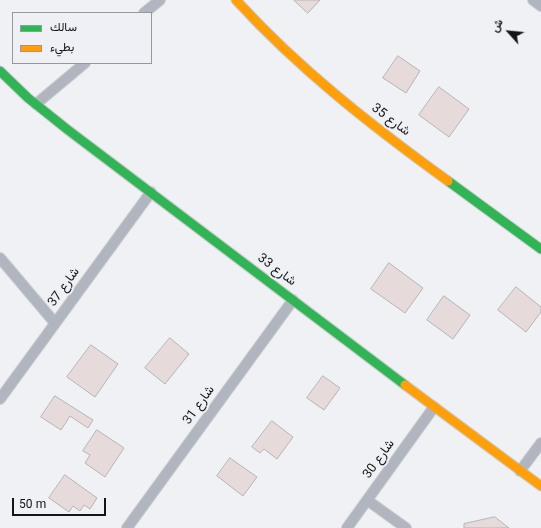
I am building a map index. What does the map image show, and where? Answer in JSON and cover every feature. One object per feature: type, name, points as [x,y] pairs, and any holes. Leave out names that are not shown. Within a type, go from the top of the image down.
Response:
[{"type":"street","points":[[145,12],[160,0]]},
{"type":"street","name":"شارع 35","points":[[236,0],[261,28],[290,55],[369,123],[541,249]]},
{"type":"street","points":[[533,0],[541,6]]},
{"type":"street","points":[[36,104],[84,64]]},
{"type":"street","name":"شارع 33","points":[[0,71],[36,104],[434,407],[541,486]]},
{"type":"street","name":"شارع 37","points":[[0,399],[151,192]]},
{"type":"street","points":[[0,258],[55,323]]},
{"type":"street","name":"شارع 31","points":[[127,528],[293,300]]},
{"type":"street","name":"شارع 30","points":[[347,528],[434,407]]},
{"type":"street","points":[[520,471],[541,443]]},
{"type":"street","points":[[367,500],[406,528]]},
{"type":"building","points":[[294,0],[320,0],[308,13]]},
{"type":"building","points":[[398,56],[420,71],[406,93],[383,78]]},
{"type":"building","points":[[439,87],[469,109],[449,137],[419,115]]},
{"type":"building","points":[[389,263],[423,288],[405,313],[371,289]]},
{"type":"building","points":[[516,287],[541,307],[541,312],[526,332],[498,310]]},
{"type":"building","points":[[444,296],[470,315],[453,339],[427,320]]},
{"type":"building","points":[[170,338],[189,354],[165,384],[145,368]]},
{"type":"building","points":[[91,345],[118,364],[95,397],[67,377]]},
{"type":"building","points":[[323,376],[340,388],[324,410],[307,398]]},
{"type":"building","points":[[55,396],[93,420],[88,428],[70,416],[61,430],[41,417]]},
{"type":"building","points":[[272,421],[293,437],[277,459],[264,449],[260,453],[252,447]]},
{"type":"building","points":[[97,430],[124,448],[105,477],[85,463],[90,455],[83,451]]},
{"type":"building","points":[[230,458],[257,477],[243,496],[217,476]]},
{"type":"building","points":[[65,475],[97,498],[90,509],[84,505],[80,511],[73,506],[69,512],[49,498]]},
{"type":"building","points":[[495,517],[509,528],[464,528],[464,524]]},
{"type":"traffic: fast","points":[[0,71],[28,98],[68,130],[405,385]]},
{"type":"traffic: fast","points":[[448,181],[541,249]]},
{"type":"traffic: slow","points":[[236,0],[285,50],[337,96],[448,181]]},
{"type":"traffic: slow","points":[[405,385],[541,486]]}]
